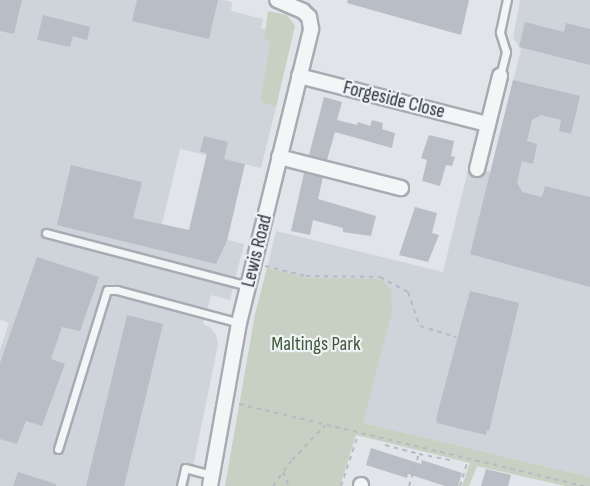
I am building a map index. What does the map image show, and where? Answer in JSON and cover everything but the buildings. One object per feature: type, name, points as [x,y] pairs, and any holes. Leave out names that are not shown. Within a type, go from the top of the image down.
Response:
[{"type":"street","name":"Lewis Road","points":[[211,481],[239,323],[310,29],[309,17],[294,5],[277,0]]},
{"type":"street","name":"Forgeside Close","points":[[299,76],[488,124]]},
{"type":"street","points":[[477,168],[500,76]]},
{"type":"street","points":[[279,157],[401,188]]},
{"type":"lane","points":[[500,76],[506,52],[500,32],[507,0]]},
{"type":"lane","points":[[46,233],[248,286]]},
{"type":"lane","points":[[58,449],[107,290],[117,290],[239,323]]},
{"type":"lane","points":[[181,486],[185,468],[211,481]]},
{"type":"path","points":[[254,263],[306,276],[380,277],[408,292],[420,326],[456,337]]},
{"type":"path","points":[[225,401],[584,486]]},
{"type":"path","points":[[273,486],[325,426]]},
{"type":"path","points":[[341,486],[358,434]]},
{"type":"path","points":[[385,445],[454,461]]},
{"type":"path","points":[[409,486],[419,454]]},
{"type":"path","points":[[460,486],[468,460]]},
{"type":"path","points":[[283,472],[289,486]]},
{"type":"path","points":[[558,486],[560,481]]},
{"type":"shaded area","points":[[0,0],[223,0],[232,2],[231,11],[263,19],[261,28],[266,30],[270,41],[260,102],[276,107],[261,168],[180,149],[162,224],[244,244],[230,300],[211,295],[203,324],[211,328],[216,335],[218,345],[189,486],[0,486],[0,350],[9,323],[0,319]]},
{"type":"shaded area","points":[[520,0],[590,0],[590,477],[363,423],[383,281],[309,278],[267,268],[276,231],[443,272],[469,166],[491,172],[521,49],[513,38]]},
{"type":"green space","points":[[268,11],[287,15],[295,26],[276,107],[260,102],[270,41],[264,39]]},
{"type":"green space","name":"Maltings Park","points":[[267,268],[309,278],[376,279],[383,281],[391,291],[392,311],[363,423],[590,477],[590,486],[565,486],[477,466],[469,486],[462,486],[470,463],[356,435],[340,486],[225,486],[255,314]]}]
